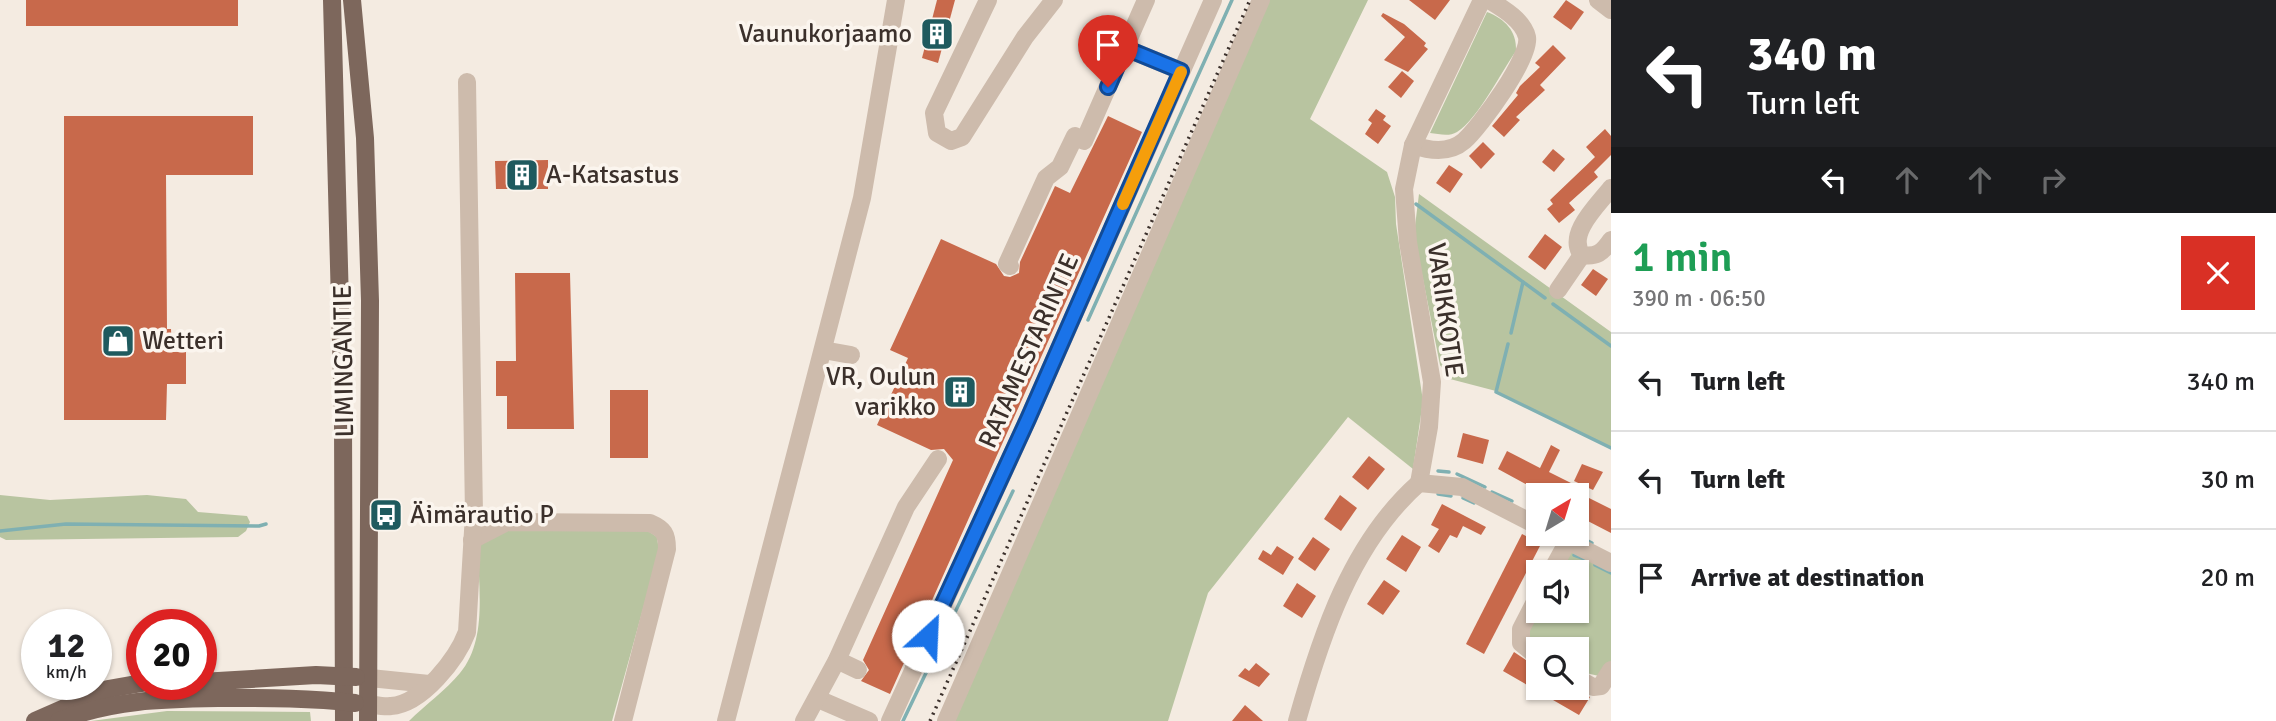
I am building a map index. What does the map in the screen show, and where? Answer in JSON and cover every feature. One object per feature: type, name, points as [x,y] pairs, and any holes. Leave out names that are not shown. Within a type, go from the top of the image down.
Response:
[{"type":"main road","name":"LIMINGANTIE","points":[[332,0],[344,418],[344,721]]},
{"type":"main road","name":"LIMINGANTIE","points":[[352,0],[365,138],[370,288],[369,713]]},
{"type":"main road","points":[[217,681],[316,675],[370,678]]},
{"type":"main road","points":[[35,721],[108,688],[126,685]]},
{"type":"main road","points":[[59,721],[99,707],[148,700],[315,698],[344,702],[369,713]]},
{"type":"street","points":[[726,721],[862,198],[896,0]]},
{"type":"street","points":[[988,0],[934,113],[937,133],[951,141],[962,137],[1026,37],[1054,0]]},
{"type":"street","points":[[1010,266],[1007,264],[1046,178],[1060,167],[1075,136],[1084,141],[1146,0]]},
{"type":"street","name":"RATAMESTARINTIE","points":[[890,721],[899,689],[1028,419],[1148,139],[1213,0]]},
{"type":"street","points":[[946,721],[1261,0]]},
{"type":"street","name":"VARIKKOTIE","points":[[1419,483],[1429,427],[1432,382],[1413,328],[1404,189],[1413,145],[1482,0]]},
{"type":"street","points":[[1413,145],[1434,153],[1463,142],[1525,55],[1527,36],[1519,22],[1489,0]]},
{"type":"street","points":[[1598,0],[1611,10]]},
{"type":"street","points":[[1125,48],[1181,71]]},
{"type":"street","points":[[369,713],[415,696],[450,665],[467,632],[474,514],[467,82]]},
{"type":"street","points":[[1611,188],[1576,235],[1576,248],[1582,255],[1592,256],[1602,253],[1611,240]]},
{"type":"street","points":[[1558,290],[1582,255]]},
{"type":"street","points":[[823,350],[852,355]]},
{"type":"street","points":[[804,721],[837,660],[906,507],[938,459]]},
{"type":"street","points":[[1297,721],[1317,648],[1343,588],[1394,509],[1419,483],[1462,487],[1526,520]]},
{"type":"street","points":[[472,540],[506,522],[650,523],[660,527],[667,536],[667,549],[623,721]]},
{"type":"street","points":[[1578,546],[1611,563]]},
{"type":"street","points":[[1526,619],[1521,629],[1521,643],[1526,647]]},
{"type":"street","points":[[837,660],[858,670]]},
{"type":"street","points":[[1589,685],[1601,686],[1611,670]]},
{"type":"street","points":[[370,678],[429,684]]},
{"type":"street","points":[[818,699],[869,721]]},
{"type":"green space","points":[[1265,0],[1368,0],[1310,119],[1387,172],[1395,197],[1396,224],[1423,401],[1413,469],[1348,417],[1208,593],[1168,721],[951,721]]},
{"type":"green space","points":[[1487,12],[1509,27],[1516,51],[1465,126],[1451,134],[1430,133]]},
{"type":"green space","points":[[1419,194],[1611,332],[1611,447],[1496,391],[1450,379],[1440,365],[1414,234]]},
{"type":"green space","points":[[0,495],[50,500],[147,495],[186,499],[198,512],[247,516],[250,522],[246,531],[238,537],[6,540],[0,537]]},
{"type":"green space","points":[[641,526],[657,537],[659,551],[612,721],[409,721],[460,673],[475,645],[480,612],[478,546],[511,528]]},
{"type":"green space","points":[[1573,549],[1611,569],[1611,663],[1599,676],[1589,674],[1589,637],[1530,637],[1526,630],[1530,623],[1589,623],[1589,560],[1565,560]]},
{"type":"green space","points":[[167,711],[310,712],[311,721],[91,721]]},
{"type":"building","points":[[26,0],[238,0],[238,26],[26,26]]},
{"type":"building","name":"Vaunukorjaamo","points":[[937,0],[955,0],[938,63],[922,58]]},
{"type":"building","points":[[1409,0],[1450,0],[1435,20]]},
{"type":"building","points":[[1566,0],[1584,12],[1571,30],[1553,17]]},
{"type":"building","points":[[1383,13],[1404,24],[1426,43],[1424,46],[1428,49],[1408,72],[1384,60],[1405,37],[1381,16]]},
{"type":"building","points":[[1553,45],[1566,58],[1540,85],[1545,90],[1516,117],[1520,120],[1504,137],[1492,126],[1518,95],[1516,93],[1520,86],[1540,67],[1535,63]]},
{"type":"building","points":[[1402,71],[1414,81],[1401,98],[1388,87]]},
{"type":"building","points":[[1376,109],[1386,116],[1383,120],[1391,126],[1378,144],[1365,134],[1372,123],[1368,120]]},
{"type":"building","points":[[64,116],[253,116],[253,175],[166,175],[167,329],[171,329],[172,352],[186,352],[186,384],[167,384],[166,420],[64,420]]},
{"type":"building","name":"VR, Oulun varikko","points":[[1108,116],[1142,132],[890,694],[861,681],[869,670],[863,660],[953,460],[944,449],[931,450],[877,425],[908,358],[890,350],[941,239],[996,264],[1004,276],[1010,277],[1019,273],[1020,262],[1055,186],[1070,193]]},
{"type":"building","points":[[1605,129],[1611,136],[1611,155],[1594,172],[1598,177],[1569,203],[1575,210],[1559,223],[1547,209],[1553,204],[1550,200],[1595,157],[1586,147]]},
{"type":"building","points":[[1483,142],[1495,154],[1481,169],[1469,156]]},
{"type":"building","points":[[1553,149],[1565,159],[1554,172],[1542,162]]},
{"type":"building","name":"A-Katsastus","points":[[548,160],[548,189],[496,189],[495,161]]},
{"type":"building","points":[[1449,165],[1463,174],[1450,193],[1436,183]]},
{"type":"building","points":[[1545,234],[1562,247],[1545,270],[1528,257]]},
{"type":"building","points":[[1593,269],[1608,279],[1596,296],[1581,285]]},
{"type":"building","points":[[515,273],[570,273],[574,429],[507,429],[507,396],[496,396],[496,361],[516,361]]},
{"type":"building","points":[[610,390],[648,390],[648,458],[610,458]]},
{"type":"building","points":[[1463,433],[1489,440],[1483,464],[1457,457]]},
{"type":"building","points":[[1551,445],[1560,450],[1549,472],[1571,483],[1526,484],[1498,469],[1507,451],[1540,468]]},
{"type":"building","points":[[1369,456],[1385,469],[1368,490],[1352,477]]},
{"type":"building","points":[[1582,464],[1603,472],[1593,490],[1589,488],[1589,483],[1574,481]]},
{"type":"building","points":[[1340,495],[1357,508],[1341,531],[1324,519]]},
{"type":"building","points":[[1589,498],[1611,509],[1611,533],[1589,522]]},
{"type":"building","points":[[1442,504],[1486,527],[1481,535],[1463,526],[1457,538],[1450,535],[1439,553],[1428,546],[1439,529],[1431,525]]},
{"type":"building","points":[[1522,534],[1526,536],[1526,546],[1540,546],[1533,560],[1526,560],[1526,573],[1484,654],[1466,644]]},
{"type":"building","points":[[1402,535],[1421,547],[1406,572],[1386,559]]},
{"type":"building","points":[[1313,537],[1330,549],[1315,571],[1298,559]]},
{"type":"building","points":[[1277,546],[1294,557],[1283,575],[1258,559],[1263,550],[1271,555]]},
{"type":"building","points":[[1384,580],[1400,591],[1383,615],[1367,604]]},
{"type":"building","points":[[1297,583],[1316,596],[1302,618],[1283,606]]},
{"type":"building","points":[[1514,652],[1526,660],[1526,684],[1503,671]]},
{"type":"building","points":[[1256,663],[1270,674],[1259,687],[1238,676],[1245,668],[1249,671]]},
{"type":"building","points":[[1553,700],[1588,700],[1579,715]]},
{"type":"building","points":[[1245,705],[1263,721],[1232,721]]},
{"type":"waterway","points":[[1088,320],[1232,0]]},
{"type":"waterway","points":[[1416,204],[1545,298]]},
{"type":"waterway","points":[[1511,333],[1523,282]]},
{"type":"waterway","points":[[1553,304],[1611,346]]},
{"type":"waterway","points":[[1508,344],[1496,392],[1611,448]]},
{"type":"waterway","points":[[1438,471],[1449,472]]},
{"type":"waterway","points":[[1457,474],[1485,487]]},
{"type":"waterway","points":[[903,721],[1013,491]]},
{"type":"waterway","points":[[1492,492],[1512,501]]},
{"type":"waterway","points":[[1438,494],[1451,496]]},
{"type":"waterway","points":[[1463,498],[1474,503]]},
{"type":"waterway","points":[[0,531],[66,524],[266,524]]},
{"type":"waterway","points":[[1574,555],[1585,559]]},
{"type":"waterway","points":[[1595,565],[1611,573]]},
{"type":"railway","points":[[930,721],[1250,0]]},
{"type":"slow traffic","points":[[1123,204],[1181,72]]},
{"type":"place","name":"Vaunukorjaamo","points":[[937,34]]},
{"type":"place","name":"A-Katsastus","points":[[522,175]]},
{"type":"place","name":"Wetteri","points":[[118,341]]},
{"type":"place","name":"VR, Oulun varikko","points":[[960,392]]},
{"type":"place","name":"Äimärautio P","points":[[386,515]]},
{"type":"route","points":[[928,636],[1028,419],[1181,71],[1125,48],[1108,87]]}]
